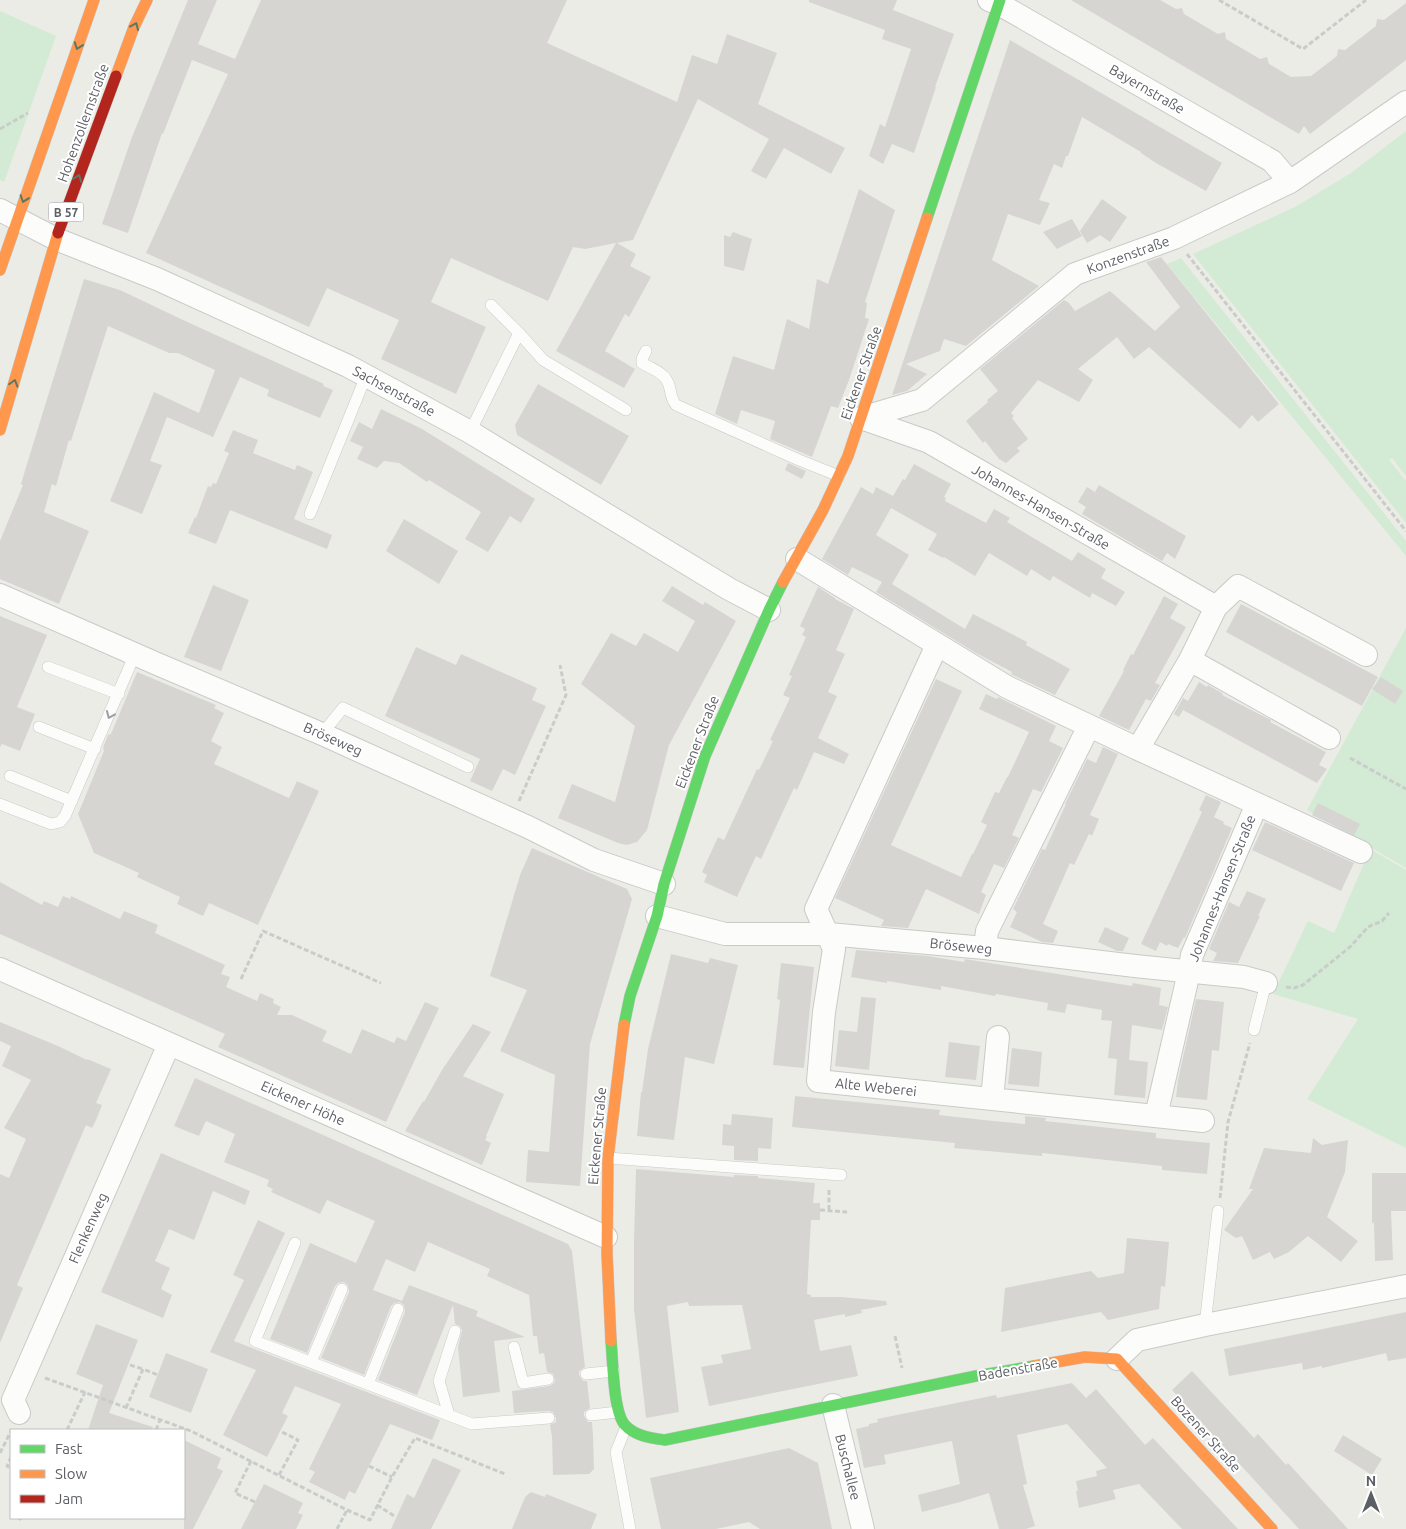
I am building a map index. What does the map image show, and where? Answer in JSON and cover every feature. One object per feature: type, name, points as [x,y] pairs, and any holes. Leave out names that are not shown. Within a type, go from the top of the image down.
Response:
[{"type":"street","points":[[0,270],[9,214],[94,0]]},
{"type":"street","name":"Hohenzollernstraße","points":[[0,430],[56,239],[134,27],[147,0]]},
{"type":"street","name":"Bayernstraße","points":[[996,1],[1272,161],[1290,182]]},
{"type":"street","name":"Eickener Straße","points":[[626,1427],[620,1420],[618,1412],[609,1303],[606,1237],[608,1158],[624,1027],[630,996],[657,916],[664,884],[705,756],[769,610],[824,510],[848,456],[996,1]]},
{"type":"street","name":"Konzenstraße","points":[[861,418],[922,400],[1075,274],[1174,238],[1290,182],[1406,102]]},
{"type":"street","name":"Sachsenstraße","points":[[9,214],[56,239],[157,279],[348,366],[470,432],[729,589],[769,610]]},
{"type":"street","name":"Johannes-Hansen-Straße","points":[[861,418],[929,442],[1216,607]]},
{"type":"street","name":"Johannes-Hansen-Straße","points":[[797,558],[1007,688],[1361,852]]},
{"type":"street","points":[[1138,750],[1190,660],[1216,607],[1238,586],[1366,656]]},
{"type":"street","name":"Bröseweg","points":[[0,595],[322,734],[511,819],[594,860],[664,884]]},
{"type":"street","points":[[828,934],[816,909],[937,645]]},
{"type":"street","points":[[1190,660],[1330,738]]},
{"type":"street","points":[[985,948],[987,931],[1089,726]]},
{"type":"street","name":"Johannes-Hansen-Straße","points":[[1189,972],[1192,954],[1257,804]]},
{"type":"street","name":"Bröseweg","points":[[657,916],[725,934],[828,934],[985,948],[1244,977],[1276,985]]},
{"type":"street","name":"Alte Weberei","points":[[828,934],[834,949],[824,1012],[818,1081],[1202,1120]]},
{"type":"street","name":"Eickener Höhe","points":[[0,969],[606,1237]]},
{"type":"street","points":[[1156,1116],[1189,972]]},
{"type":"street","points":[[992,1099],[998,1037]]},
{"type":"street","name":"Flenkenweg","points":[[19,1412],[13,1400],[169,1044]]},
{"type":"street","points":[[1117,1359],[1137,1340],[1406,1286]]},
{"type":"street","name":"Badenstraße","points":[[626,1427],[646,1438],[665,1440],[976,1376],[1085,1357],[1117,1359]]},
{"type":"street","name":"Bozener Straße","points":[[1117,1359],[1272,1529]]},
{"type":"street","name":"Buschallee","points":[[833,1405],[863,1529]]},
{"type":"lane","points":[[491,305],[543,360],[626,410]]},
{"type":"lane","points":[[470,432],[519,333]]},
{"type":"lane","points":[[646,351],[642,362],[667,380],[672,401],[676,405],[798,460],[839,476]]},
{"type":"lane","points":[[310,514],[366,376]]},
{"type":"lane","points":[[0,804],[50,824],[60,822],[65,816],[95,750],[135,654]]},
{"type":"lane","points":[[48,667],[119,694]]},
{"type":"lane","points":[[322,734],[343,708],[468,767]]},
{"type":"lane","points":[[39,727],[95,750]]},
{"type":"lane","points":[[10,776],[72,801]]},
{"type":"lane","points":[[1254,1030],[1276,985]]},
{"type":"lane","points":[[608,1158],[842,1175]]},
{"type":"lane","points":[[1206,1325],[1218,1211]]},
{"type":"lane","points":[[295,1243],[255,1341],[472,1424],[549,1418]]},
{"type":"lane","points":[[311,1362],[342,1289]]},
{"type":"lane","points":[[368,1384],[398,1309]]},
{"type":"lane","points":[[450,1415],[439,1380],[455,1331]]},
{"type":"lane","points":[[514,1346],[523,1382],[548,1379]]},
{"type":"lane","points":[[586,1374],[614,1371]]},
{"type":"lane","points":[[591,1414],[618,1412]]},
{"type":"lane","points":[[626,1427],[616,1452],[630,1529]]},
{"type":"path","points":[[1219,0],[1303,49],[1366,0]]},
{"type":"path","points":[[1174,238],[1406,531]]},
{"type":"path","points":[[511,819],[566,694],[560,665]]},
{"type":"path","points":[[1350,758],[1406,789]]},
{"type":"path","points":[[1276,985],[1294,988],[1303,984],[1350,947],[1368,927],[1382,920],[1389,913]]},
{"type":"path","points":[[241,979],[263,931],[381,983]]},
{"type":"path","points":[[1218,1211],[1228,1122],[1254,1030]]},
{"type":"path","points":[[828,1210],[829,1174]]},
{"type":"path","points":[[820,1210],[847,1212]]},
{"type":"path","points":[[895,1336],[902,1371]]},
{"type":"path","points":[[130,1365],[158,1375]]},
{"type":"path","points":[[126,1408],[143,1369]]},
{"type":"path","points":[[26,1371],[185,1429]]},
{"type":"path","points":[[67,1429],[85,1392]]},
{"type":"path","points":[[156,1429],[160,1420]]},
{"type":"path","points":[[185,1429],[370,1520],[415,1438],[505,1474]]},
{"type":"path","points":[[279,1476],[298,1440],[280,1431]]},
{"type":"path","points":[[251,1461],[235,1493],[255,1502]]},
{"type":"path","points":[[369,1466],[392,1477]]},
{"type":"path","points":[[377,1506],[396,1517]]},
{"type":"path","points":[[337,1529],[347,1510]]},
{"type":"green space","points":[[0,11],[56,36],[4,182],[0,180]]},
{"type":"green space","points":[[1406,131],[1406,476],[1392,458],[1389,460],[1406,481],[1406,523],[1193,254],[1295,207],[1351,173]]},
{"type":"green space","points":[[1181,258],[1406,541],[1406,556],[1167,264]]},
{"type":"green space","points":[[1406,628],[1406,868],[1307,810]]},
{"type":"green space","points":[[1370,849],[1406,870],[1406,1148],[1307,1099],[1358,1019],[1273,994],[1308,921],[1334,933]]},
{"type":"building","points":[[188,0],[217,0],[198,44],[235,59],[261,0],[567,0],[547,43],[677,102],[692,55],[717,64],[727,34],[777,53],[758,104],[845,148],[831,174],[784,148],[766,179],[751,171],[769,139],[698,99],[633,240],[617,243],[636,254],[630,266],[651,277],[629,317],[625,314],[605,351],[635,369],[624,388],[556,351],[616,243],[585,249],[573,247],[548,301],[451,258],[431,302],[486,327],[456,394],[381,359],[399,320],[327,288],[309,327],[146,253],[228,74],[192,60],[162,133],[128,233],[102,224],[132,137]]},
{"type":"building","points":[[809,0],[897,0],[893,10],[954,34],[914,153],[892,144],[883,164],[869,156],[880,124],[885,127],[911,49],[882,39],[885,30],[809,2]]},
{"type":"building","points":[[1071,0],[1160,0],[1176,9],[1182,8],[1184,14],[1218,34],[1225,32],[1226,39],[1260,59],[1267,57],[1269,64],[1291,77],[1311,76],[1337,56],[1338,49],[1345,50],[1376,26],[1377,19],[1384,20],[1406,3],[1406,60],[1310,134],[1304,126],[1299,134]]},
{"type":"building","points":[[1010,40],[1222,163],[1206,191],[1156,163],[1082,117],[1062,168],[1054,164],[1039,200],[1050,203],[1040,225],[1008,214],[992,260],[1039,286],[966,346],[944,339],[940,351],[906,364],[927,374],[907,391],[892,395]]},
{"type":"building","points":[[859,189],[895,210],[865,302],[867,303],[865,318],[869,319],[849,380],[838,408],[831,406],[812,457],[770,439],[775,421],[741,410],[737,424],[715,414],[733,356],[774,370],[787,319],[809,329],[817,279],[828,284]]},
{"type":"building","points":[[1102,199],[1127,217],[1110,242],[1100,235],[1087,243],[1080,231]]},
{"type":"building","points":[[1072,219],[1082,236],[1057,249],[1043,232]]},
{"type":"building","points":[[733,232],[752,239],[744,271],[724,266],[724,235],[730,237]]},
{"type":"building","points":[[1161,257],[1279,404],[1258,422],[1252,415],[1240,429],[1149,347],[1134,359],[1117,337],[1078,369],[1093,380],[1079,402],[1038,380],[1011,413],[1014,416],[1012,418],[1028,439],[1017,448],[1020,451],[1006,463],[999,459],[985,441],[983,443],[966,421],[998,391],[980,369],[1064,300],[1075,311],[1110,291],[1155,331],[1180,307],[1146,262]]},
{"type":"building","points":[[84,279],[120,290],[324,384],[323,386],[333,390],[320,418],[267,396],[269,390],[240,377],[213,437],[167,417],[150,461],[162,465],[142,514],[110,501],[154,392],[199,413],[215,370],[178,353],[169,353],[108,326],[71,441],[69,440],[56,486],[52,484],[44,512],[89,531],[59,604],[0,579],[0,541],[23,485],[21,484]]},
{"type":"building","points":[[538,384],[629,436],[601,485],[517,435],[515,425]]},
{"type":"building","points":[[381,409],[422,429],[535,499],[521,523],[510,516],[488,552],[465,539],[481,512],[429,480],[427,482],[399,463],[384,461],[377,468],[357,459],[363,447],[350,441],[359,422],[372,429]]},
{"type":"building","points":[[233,430],[258,440],[253,453],[295,470],[297,465],[313,472],[294,519],[332,535],[327,549],[230,510],[216,544],[188,533],[208,486],[211,487],[213,483],[216,484],[229,453],[224,451]]},
{"type":"building","points":[[788,463],[806,471],[802,479],[785,470]]},
{"type":"building","points":[[914,464],[951,484],[944,497],[946,498],[945,501],[986,523],[994,509],[1010,518],[1007,522],[1072,561],[1078,552],[1106,569],[1101,578],[1125,592],[1116,606],[1092,593],[1090,598],[1053,576],[1050,581],[1031,569],[1027,576],[989,553],[975,576],[944,557],[928,550],[937,534],[891,508],[876,535],[909,555],[892,584],[965,629],[973,614],[1027,642],[1026,645],[1070,669],[1055,695],[1011,674],[1012,672],[976,653],[876,592],[882,582],[852,567],[848,575],[822,559],[861,487],[873,494],[876,487],[893,496]]},
{"type":"building","points":[[1099,485],[1186,536],[1175,559],[1167,553],[1162,561],[1082,514],[1086,507],[1078,502],[1087,487],[1095,492]]},
{"type":"building","points":[[404,519],[458,551],[439,584],[386,551]]},
{"type":"building","points":[[213,585],[249,600],[221,671],[184,657]]},
{"type":"building","points":[[672,586],[703,605],[705,602],[736,621],[669,745],[647,830],[637,842],[627,845],[558,818],[572,784],[615,802],[635,726],[581,684],[611,633],[636,646],[644,633],[678,652],[695,621],[662,601]]},
{"type":"building","points":[[818,587],[854,609],[836,650],[845,654],[828,692],[837,696],[818,738],[849,754],[844,764],[814,752],[797,790],[794,788],[761,859],[756,856],[737,897],[704,882],[707,875],[702,872],[718,837],[724,840],[757,769],[759,770],[773,741],[770,740],[790,698],[783,695],[792,676],[789,675],[806,637],[802,635],[805,629],[800,626]]},
{"type":"building","points":[[1164,596],[1178,604],[1170,618],[1186,627],[1155,683],[1160,685],[1151,701],[1146,699],[1129,730],[1099,716]]},
{"type":"building","points":[[1241,604],[1378,677],[1362,706],[1226,632]]},
{"type":"building","points":[[0,616],[47,635],[17,707],[35,714],[20,751],[2,744],[0,747]]},
{"type":"building","points":[[416,647],[456,665],[461,654],[537,688],[532,700],[546,706],[515,775],[503,769],[492,791],[470,781],[480,759],[385,716]]},
{"type":"building","points":[[137,672],[216,705],[214,708],[224,713],[211,741],[222,747],[214,764],[289,798],[297,781],[319,791],[258,925],[209,903],[203,916],[177,904],[180,897],[137,877],[139,873],[94,853],[78,814],[104,751],[103,748],[108,735],[111,734]]},
{"type":"building","points":[[1381,677],[1403,691],[1395,704],[1372,689]]},
{"type":"building","points":[[936,679],[962,691],[891,845],[961,877],[987,825],[981,822],[995,792],[999,793],[1029,732],[979,709],[986,694],[997,699],[998,697],[1056,726],[1049,741],[1063,748],[1041,792],[1033,789],[1012,835],[1019,838],[1004,868],[994,864],[981,892],[986,895],[979,914],[926,889],[908,928],[881,926],[884,920],[835,898]]},
{"type":"building","points":[[1199,682],[1207,687],[1208,685],[1222,695],[1271,720],[1270,722],[1326,752],[1319,765],[1327,769],[1317,783],[1183,710],[1179,717],[1174,714],[1183,698],[1188,701]]},
{"type":"building","points":[[1103,747],[1118,754],[1090,815],[1099,819],[1092,836],[1089,834],[1074,865],[1070,863],[1043,924],[1058,931],[1053,943],[1042,942],[1010,927],[1017,912],[1013,909],[1042,849],[1045,850],[1087,759],[1096,763]]},
{"type":"building","points":[[1206,795],[1221,802],[1214,817],[1232,828],[1185,938],[1178,948],[1168,944],[1167,946],[1160,942],[1156,951],[1141,944],[1202,812],[1199,810]]},
{"type":"building","points":[[1318,803],[1360,824],[1354,835],[1312,815]]},
{"type":"building","points":[[1265,822],[1354,863],[1341,891],[1252,850]]},
{"type":"building","points":[[532,848],[627,889],[632,899],[590,1044],[580,1186],[526,1182],[528,1150],[549,1152],[555,1075],[500,1051],[527,990],[490,976],[520,875]]},
{"type":"building","points":[[0,882],[42,905],[44,901],[58,907],[63,896],[70,899],[71,896],[120,919],[124,911],[158,925],[155,933],[225,965],[221,974],[230,977],[226,987],[257,1001],[260,993],[274,999],[273,1003],[281,1007],[277,1015],[292,1015],[327,1031],[322,1041],[351,1054],[362,1029],[394,1043],[397,1037],[406,1041],[425,1002],[439,1008],[386,1122],[218,1047],[225,1034],[0,934]]},
{"type":"building","points":[[1247,891],[1266,899],[1238,963],[1213,961],[1217,953],[1209,949],[1229,902],[1239,907]]},
{"type":"building","points":[[1105,927],[1129,938],[1123,951],[1117,951],[1098,942]]},
{"type":"building","points":[[856,950],[928,956],[964,962],[965,959],[1132,986],[1133,983],[1161,988],[1159,1005],[1168,1007],[1162,1030],[1132,1025],[1129,1060],[1148,1062],[1145,1098],[1114,1095],[1117,1059],[1108,1058],[1112,1021],[1101,1020],[1102,1010],[1067,1004],[1065,1013],[1047,1010],[1048,1003],[996,994],[995,996],[941,986],[941,990],[851,977]]},
{"type":"building","points":[[671,954],[708,963],[710,958],[738,965],[714,1064],[685,1057],[674,1140],[637,1136],[641,1092],[648,1049]]},
{"type":"building","points":[[781,963],[814,967],[804,1068],[773,1065],[780,1000],[777,999]]},
{"type":"building","points":[[861,997],[876,998],[869,1070],[835,1066],[839,1030],[857,1032]]},
{"type":"building","points":[[1196,999],[1224,1002],[1219,1051],[1212,1050],[1207,1100],[1176,1097]]},
{"type":"building","points":[[0,1022],[111,1069],[96,1103],[102,1105],[96,1120],[92,1128],[86,1125],[17,1285],[23,1288],[0,1343],[0,1174],[9,1178],[26,1139],[4,1128],[31,1080],[2,1066],[11,1046],[0,1041]]},
{"type":"building","points":[[473,1024],[491,1032],[463,1076],[504,1094],[486,1136],[485,1140],[491,1143],[482,1165],[405,1131]]},
{"type":"building","points":[[949,1042],[980,1046],[976,1080],[945,1077]]},
{"type":"building","points":[[1012,1048],[1042,1052],[1039,1087],[1008,1084]]},
{"type":"building","points":[[195,1078],[568,1244],[572,1251],[585,1367],[579,1371],[579,1375],[583,1381],[587,1381],[590,1408],[584,1412],[584,1416],[588,1422],[592,1422],[594,1469],[589,1474],[553,1475],[550,1425],[556,1422],[556,1418],[553,1412],[514,1413],[512,1391],[549,1386],[555,1381],[553,1374],[547,1372],[544,1353],[539,1354],[537,1336],[533,1336],[529,1295],[487,1276],[490,1269],[428,1242],[415,1272],[386,1259],[373,1290],[402,1301],[409,1285],[478,1311],[476,1316],[525,1337],[494,1341],[500,1392],[463,1397],[458,1347],[462,1330],[460,1326],[455,1324],[453,1305],[417,1395],[378,1380],[405,1312],[404,1305],[400,1302],[394,1303],[391,1306],[364,1375],[321,1358],[349,1292],[348,1285],[344,1282],[338,1283],[335,1286],[307,1353],[270,1339],[310,1243],[356,1263],[375,1221],[327,1200],[320,1214],[271,1192],[273,1189],[267,1186],[269,1180],[224,1162],[235,1134],[206,1121],[199,1136],[174,1126]]},
{"type":"building","points":[[795,1096],[940,1110],[939,1115],[1025,1124],[1025,1116],[1046,1118],[1045,1121],[1156,1133],[1156,1138],[1210,1143],[1207,1174],[1162,1170],[1162,1166],[1042,1153],[1042,1156],[954,1148],[955,1143],[792,1127]]},
{"type":"building","points":[[732,1114],[773,1118],[771,1149],[758,1148],[758,1161],[734,1160],[734,1146],[722,1145],[723,1124],[731,1125]]},
{"type":"building","points":[[1313,1138],[1322,1145],[1348,1140],[1345,1172],[1327,1217],[1358,1241],[1341,1262],[1308,1236],[1289,1252],[1274,1259],[1270,1252],[1253,1260],[1242,1236],[1236,1238],[1224,1230],[1253,1189],[1249,1189],[1264,1148],[1311,1153]]},
{"type":"building","points":[[161,1153],[250,1191],[245,1205],[213,1191],[194,1240],[169,1229],[155,1261],[170,1268],[161,1289],[172,1295],[163,1318],[101,1292]]},
{"type":"building","points":[[636,1169],[734,1177],[734,1175],[758,1176],[758,1178],[815,1183],[813,1203],[820,1203],[820,1220],[811,1220],[807,1294],[811,1295],[811,1297],[841,1297],[886,1301],[887,1305],[861,1310],[862,1313],[845,1317],[845,1314],[814,1320],[820,1351],[851,1345],[858,1376],[709,1406],[701,1367],[723,1363],[721,1355],[751,1349],[742,1305],[689,1306],[688,1302],[667,1306],[679,1412],[646,1418],[634,1309]]},
{"type":"building","points":[[1372,1173],[1406,1173],[1406,1211],[1391,1211],[1393,1260],[1375,1261],[1374,1222],[1372,1224]]},
{"type":"building","points":[[258,1220],[285,1233],[234,1341],[440,1420],[432,1440],[390,1424],[355,1494],[349,1491],[345,1500],[309,1482],[315,1472],[309,1469],[341,1404],[295,1386],[282,1413],[288,1416],[267,1457],[223,1435],[256,1370],[210,1352],[244,1280],[233,1275]]},
{"type":"building","points":[[1127,1238],[1169,1242],[1165,1287],[1161,1286],[1159,1309],[1108,1320],[1101,1312],[1001,1332],[1005,1288],[1091,1271],[1098,1278],[1124,1273]]},
{"type":"building","points":[[1406,1312],[1406,1358],[1388,1361],[1386,1353],[1322,1368],[1322,1366],[1303,1370],[1302,1363],[1229,1376],[1224,1349]]},
{"type":"building","points":[[96,1324],[138,1340],[109,1413],[153,1427],[152,1429],[88,1429],[103,1385],[76,1374]]},
{"type":"building","points":[[166,1353],[208,1369],[191,1413],[149,1397]]},
{"type":"building","points":[[1192,1371],[1254,1438],[1258,1434],[1286,1465],[1288,1463],[1348,1529],[1299,1529],[1172,1390]]},
{"type":"building","points":[[1072,1383],[1086,1398],[1096,1389],[1145,1445],[1153,1438],[1238,1529],[1182,1529],[1139,1484],[1113,1490],[1116,1499],[1079,1508],[1076,1481],[1097,1476],[1096,1471],[1107,1468],[1067,1424],[1017,1435],[1027,1484],[1023,1485],[1035,1526],[1026,1529],[999,1529],[989,1493],[922,1512],[918,1495],[960,1484],[952,1441],[884,1455],[886,1464],[864,1468],[856,1429],[878,1422],[877,1419],[996,1395],[997,1398]]},
{"type":"building","points":[[1343,1435],[1382,1459],[1372,1475],[1334,1451]]},
{"type":"building","points":[[185,1440],[221,1458],[217,1468],[223,1471],[193,1529],[184,1529]]},
{"type":"building","points":[[789,1448],[818,1463],[832,1529],[760,1529],[749,1522],[716,1529],[661,1529],[650,1478]]},
{"type":"building","points":[[433,1458],[461,1470],[431,1529],[391,1529],[407,1494],[414,1498]]},
{"type":"building","points":[[264,1484],[303,1503],[298,1513],[303,1515],[296,1529],[241,1529]]},
{"type":"building","points":[[531,1492],[545,1497],[546,1494],[597,1514],[591,1529],[512,1529],[525,1497]]},
{"type":"traffic: fast","points":[[927,218],[1000,0]]},
{"type":"traffic: fast","points":[[624,1025],[630,996],[657,916],[664,884],[705,756],[783,582]]},
{"type":"traffic: fast","points":[[611,1341],[616,1398],[621,1418],[625,1425],[634,1432],[665,1440],[976,1376],[1034,1366]]},
{"type":"traffic: slow","points":[[0,270],[94,0]]},
{"type":"traffic: slow","points":[[116,76],[134,27],[147,0]]},
{"type":"traffic: slow","points":[[783,582],[823,510],[848,456],[927,218]]},
{"type":"traffic: slow","points":[[0,430],[58,233]]},
{"type":"traffic: slow","points":[[611,1341],[607,1254],[608,1158],[624,1025]]},
{"type":"traffic: slow","points":[[1034,1366],[1085,1357],[1117,1359],[1272,1529]]},
{"type":"traffic: jam","points":[[58,233],[116,76]]}]
